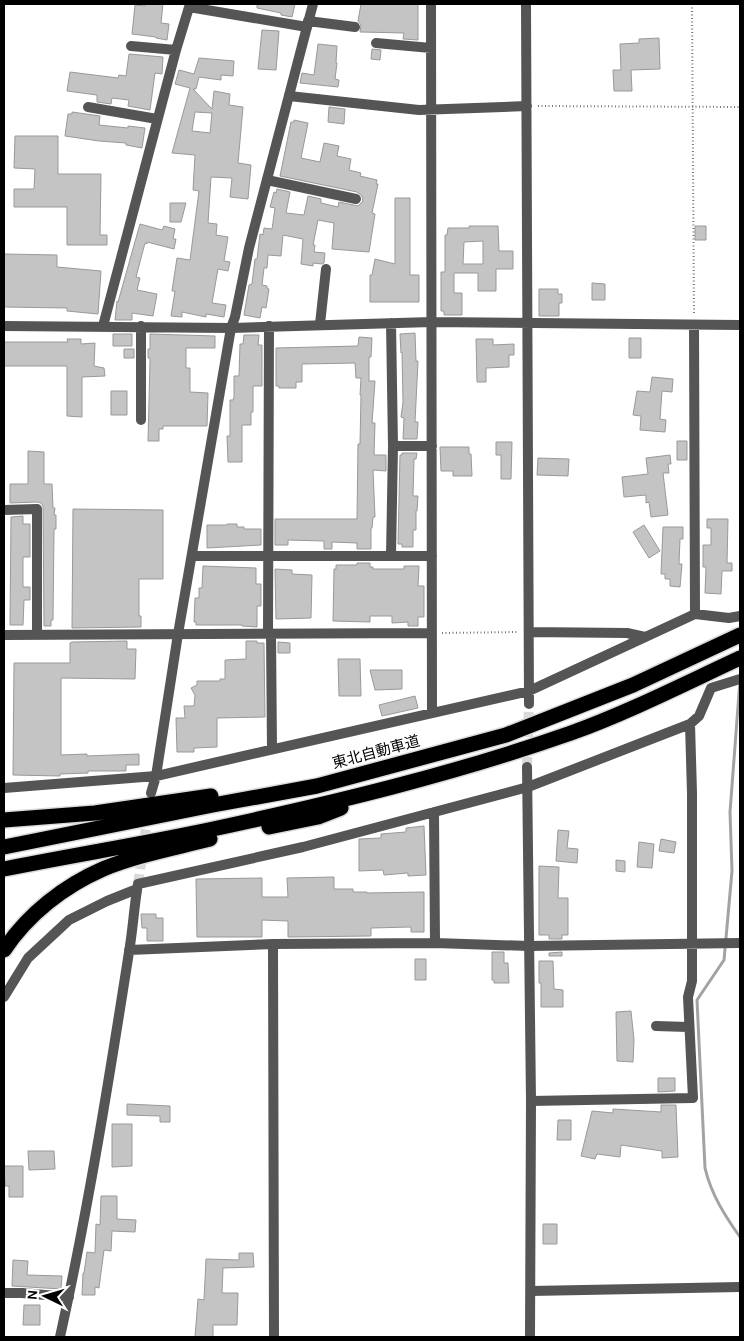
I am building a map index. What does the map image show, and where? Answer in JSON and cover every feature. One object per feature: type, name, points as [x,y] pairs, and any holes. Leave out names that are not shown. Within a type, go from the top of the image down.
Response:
[{"type":"highway","name":"東北自動車道","points":[[4,847],[317,786],[506,735],[633,685],[714,649],[740,635]]},
{"type":"highway","points":[[4,950],[11,939],[42,906],[85,878],[105,868],[150,854],[318,817],[416,782],[572,732],[644,704],[740,658]]},
{"type":"highway","points":[[4,820],[95,813],[416,760]]},
{"type":"highway","points":[[4,869],[211,830],[416,782]]},
{"type":"street","points":[[151,793],[156,776],[178,634],[231,328],[249,248],[312,4]]},
{"type":"street","points":[[431,4],[432,713]]},
{"type":"street","points":[[526,4],[529,704]]},
{"type":"street","points":[[103,326],[189,6],[307,24],[355,27]]},
{"type":"street","points":[[376,43],[431,48]]},
{"type":"street","points":[[131,46],[176,50]]},
{"type":"street","points":[[289,96],[419,110],[431,108],[527,106]]},
{"type":"street","points":[[88,107],[157,120]]},
{"type":"street","points":[[267,180],[356,200]]},
{"type":"street","points":[[320,324],[326,269]]},
{"type":"street","points":[[4,326],[231,328],[432,322],[740,325]]},
{"type":"street","points":[[391,323],[393,446],[391,555]]},
{"type":"street","points":[[694,324],[695,614]]},
{"type":"street","points":[[141,326],[141,420]]},
{"type":"street","points":[[269,326],[268,556],[272,749]]},
{"type":"street","points":[[393,446],[432,446]]},
{"type":"street","points":[[4,510],[37,509],[37,635]]},
{"type":"street","points":[[192,556],[432,556]]},
{"type":"street","points":[[4,788],[156,776],[529,691],[695,614],[730,618],[740,616]]},
{"type":"street","points":[[529,632],[627,633],[645,637]]},
{"type":"street","points":[[4,635],[432,634]]},
{"type":"street","points":[[60,1337],[100,1126],[138,884],[303,846],[528,787],[690,724],[699,716],[711,688],[740,678]]},
{"type":"street","points":[[531,1101],[693,1098],[688,1027],[688,997],[692,981],[690,724]]},
{"type":"street","points":[[527,767],[531,1101],[530,1337]]},
{"type":"street","points":[[434,812],[435,943]]},
{"type":"street","points":[[4,997],[28,958],[69,920],[137,888]]},
{"type":"street","points":[[129,950],[273,944],[435,943],[529,946],[740,944]]},
{"type":"street","points":[[273,944],[274,1337]]},
{"type":"street","points":[[656,1026],[688,1027]]},
{"type":"street","points":[[531,1291],[740,1288]]},
{"type":"street","points":[[4,1293],[69,1297]]},
{"type":"path","points":[[692,4],[694,324]]},
{"type":"path","points":[[527,106],[740,107]]},
{"type":"path","points":[[432,634],[517,632]]},
{"type":"building","points":[[145,4],[163,4],[161,23],[169,24],[167,40],[132,34],[135,5],[145,6]]},
{"type":"building","points":[[257,4],[295,4],[292,17],[257,8]]},
{"type":"building","points":[[361,4],[418,4],[418,40],[403,39],[404,33],[360,32],[361,25],[358,21]]},
{"type":"building","points":[[262,30],[279,31],[276,70],[258,69]]},
{"type":"building","points":[[659,38],[660,69],[631,70],[632,91],[614,91],[613,70],[621,70],[620,44],[639,43],[639,39]]},
{"type":"building","points":[[318,44],[337,46],[335,79],[339,80],[338,87],[300,83],[302,73],[314,75]]},
{"type":"building","points":[[372,49],[381,50],[380,60],[371,59]]},
{"type":"building","points":[[129,54],[163,57],[162,74],[155,73],[150,110],[128,106],[129,100],[112,98],[111,104],[97,102],[97,95],[67,91],[70,72],[118,78],[119,75],[126,76]]},
{"type":"building","points":[[199,58],[234,61],[233,76],[221,75],[221,80],[199,77],[196,89],[193,89],[212,109],[214,91],[230,94],[229,105],[243,107],[238,163],[251,165],[248,199],[230,197],[232,178],[211,177],[208,223],[217,224],[216,235],[228,237],[224,261],[230,262],[228,271],[218,269],[212,303],[226,305],[224,317],[206,314],[206,317],[182,312],[182,317],[171,316],[175,291],[172,291],[177,258],[190,260],[199,191],[193,190],[195,155],[172,153],[190,88],[175,84],[179,70],[194,74]],"holes":[[[195,112],[212,113],[210,133],[192,131]]]},
{"type":"building","points":[[329,107],[345,109],[344,124],[328,122]]},
{"type":"building","points":[[72,112],[100,116],[99,125],[145,128],[142,148],[126,145],[126,143],[65,136],[68,114],[72,114]]},
{"type":"building","points":[[294,120],[308,123],[301,158],[320,162],[324,143],[339,146],[337,156],[351,159],[349,170],[361,173],[360,176],[377,180],[376,184],[378,184],[372,213],[375,214],[369,252],[332,249],[334,223],[318,220],[313,245],[315,245],[314,252],[325,253],[324,263],[313,263],[313,266],[301,264],[303,239],[283,235],[281,256],[268,255],[267,268],[264,268],[262,285],[267,286],[269,289],[266,308],[262,307],[260,318],[244,315],[249,285],[252,284],[255,259],[257,259],[260,234],[263,235],[264,228],[272,229],[275,208],[270,207],[274,192],[276,193],[277,189],[290,192],[286,213],[304,215],[308,196],[321,199],[321,203],[338,207],[339,202],[358,206],[363,201],[362,196],[357,192],[280,176],[291,122],[294,122]]},
{"type":"building","points":[[15,136],[58,136],[58,174],[101,174],[100,235],[107,235],[107,245],[67,245],[67,207],[14,207],[14,189],[34,189],[35,169],[14,168]]},
{"type":"building","points":[[395,198],[410,198],[410,275],[419,275],[419,302],[370,302],[370,275],[372,275],[375,259],[395,264]]},
{"type":"building","points":[[170,203],[186,203],[181,222],[170,222]]},
{"type":"building","points":[[140,224],[162,230],[164,226],[175,229],[174,249],[145,243],[136,277],[140,278],[137,290],[157,294],[153,316],[132,313],[132,320],[115,320],[117,301]]},
{"type":"building","points":[[469,226],[498,226],[499,251],[513,251],[513,269],[496,269],[496,291],[478,291],[478,273],[454,273],[454,293],[462,293],[462,315],[444,315],[444,311],[441,311],[441,272],[445,272],[445,235],[447,235],[448,228],[469,228]],"holes":[[[483,241],[483,264],[463,264],[464,242]]]},
{"type":"building","points":[[695,226],[706,226],[706,240],[695,240]]},
{"type":"building","points":[[4,254],[57,255],[57,267],[101,271],[98,314],[67,311],[67,308],[4,307]]},
{"type":"building","points":[[592,283],[605,284],[605,300],[592,300]]},
{"type":"building","points":[[539,289],[558,289],[558,294],[562,294],[562,303],[559,303],[559,316],[539,316]]},
{"type":"building","points":[[415,333],[416,361],[418,361],[415,422],[418,422],[417,439],[403,439],[404,418],[401,417],[403,402],[400,334]]},
{"type":"building","points":[[113,334],[132,334],[132,346],[113,346]]},
{"type":"building","points":[[150,334],[215,336],[215,348],[186,348],[186,368],[190,368],[190,392],[208,393],[207,426],[163,426],[163,429],[159,429],[159,441],[148,441],[150,358],[148,358],[148,349],[150,349]]},
{"type":"building","points":[[244,335],[259,335],[258,345],[262,345],[262,386],[253,386],[251,425],[242,425],[242,462],[228,462],[227,436],[230,436],[230,400],[233,400],[234,397],[234,376],[239,376],[240,344],[243,344]]},
{"type":"building","points":[[359,337],[372,338],[371,357],[369,357],[369,381],[375,381],[372,423],[375,423],[374,455],[386,455],[386,471],[373,470],[375,517],[373,517],[371,528],[371,549],[357,549],[357,543],[332,542],[332,549],[324,549],[324,541],[288,540],[288,545],[275,545],[275,519],[357,519],[361,395],[361,378],[356,378],[355,363],[302,364],[302,382],[296,382],[296,388],[279,388],[279,386],[276,386],[276,348],[358,346]]},
{"type":"building","points":[[629,338],[641,338],[641,358],[629,358]]},
{"type":"building","points":[[67,339],[81,339],[81,344],[95,343],[94,366],[104,368],[105,376],[82,377],[82,417],[67,416],[67,366],[4,366],[4,342],[68,342]]},
{"type":"building","points":[[476,339],[493,339],[493,345],[514,344],[514,355],[509,355],[509,367],[486,368],[486,382],[477,382]]},
{"type":"building","points":[[124,349],[134,349],[134,358],[124,358]]},
{"type":"building","points":[[652,377],[673,379],[672,392],[662,391],[660,419],[666,420],[665,432],[640,430],[641,416],[633,415],[637,391],[650,392]]},
{"type":"building","points":[[111,391],[127,391],[127,415],[111,415]]},
{"type":"building","points":[[677,441],[687,441],[687,460],[677,460]]},
{"type":"building","points":[[496,442],[512,442],[511,479],[501,479],[501,455],[496,455]]},
{"type":"building","points":[[440,447],[469,447],[472,476],[453,476],[453,471],[441,471]]},
{"type":"building","points":[[28,451],[44,452],[44,484],[52,484],[56,529],[54,529],[53,620],[51,620],[51,626],[44,626],[43,506],[37,502],[10,503],[10,484],[28,484]]},
{"type":"building","points":[[402,453],[417,453],[416,459],[414,459],[413,496],[418,496],[416,530],[413,530],[413,547],[402,547],[402,544],[398,544],[400,455]]},
{"type":"building","points":[[670,455],[669,473],[663,473],[668,515],[651,517],[649,502],[646,503],[646,495],[624,497],[622,477],[648,474],[646,458]]},
{"type":"building","points":[[538,458],[569,459],[568,476],[537,475]]},
{"type":"building","points":[[73,509],[163,510],[163,579],[139,579],[139,616],[141,616],[141,627],[72,628]]},
{"type":"building","points":[[23,516],[23,524],[30,524],[30,557],[23,557],[23,587],[30,587],[30,600],[24,600],[23,625],[10,625],[11,517]]},
{"type":"building","points":[[707,519],[728,519],[727,563],[732,563],[732,571],[722,571],[721,594],[705,593],[706,567],[703,567],[703,545],[711,545],[711,528],[707,528]]},
{"type":"building","points":[[237,524],[237,527],[244,527],[244,529],[261,529],[261,545],[207,548],[207,525]]},
{"type":"building","points":[[644,525],[660,551],[649,558],[633,532]]},
{"type":"building","points":[[663,527],[683,527],[683,539],[680,539],[679,564],[682,564],[680,587],[670,586],[670,579],[665,579],[665,574],[661,574]]},
{"type":"building","points":[[357,563],[370,563],[370,567],[373,567],[373,569],[404,569],[404,566],[419,566],[418,586],[424,586],[424,617],[418,617],[418,626],[408,626],[408,622],[392,623],[392,616],[370,616],[370,622],[333,621],[334,569],[336,569],[336,565],[357,565]]},
{"type":"building","points":[[203,566],[256,568],[256,584],[261,584],[261,606],[257,606],[257,627],[242,625],[196,625],[196,622],[194,622],[195,598],[199,598],[199,588],[202,588]]},
{"type":"building","points":[[275,569],[292,570],[292,574],[312,575],[311,618],[276,619]]},
{"type":"building","points":[[127,641],[127,649],[136,649],[135,679],[61,678],[61,755],[139,754],[139,765],[126,765],[126,771],[88,771],[88,773],[60,774],[60,776],[13,775],[14,663],[70,663],[70,643],[72,642]]},
{"type":"building","points":[[246,641],[264,643],[265,717],[217,718],[217,747],[194,748],[194,752],[177,752],[176,718],[185,718],[184,706],[194,706],[195,695],[191,688],[197,685],[197,681],[220,681],[220,679],[225,679],[225,660],[246,659]]},
{"type":"building","points":[[278,642],[290,643],[290,653],[278,653]]},
{"type":"building","points":[[338,659],[360,659],[361,696],[339,696]]},
{"type":"building","points":[[370,670],[402,670],[402,689],[375,690]]},
{"type":"building","points":[[415,696],[418,708],[382,716],[379,705]]},
{"type":"building","points":[[424,826],[426,875],[408,876],[408,873],[384,875],[383,870],[359,871],[359,839],[381,838],[381,834],[406,832],[406,828]]},
{"type":"building","points":[[558,830],[569,831],[567,848],[578,849],[577,863],[556,861]]},
{"type":"building","points":[[661,839],[676,842],[674,853],[659,851]]},
{"type":"building","points":[[639,842],[654,844],[652,868],[637,867]]},
{"type":"building","points":[[616,860],[625,861],[625,872],[616,871]]},
{"type":"building","points":[[539,866],[559,867],[558,898],[568,898],[568,935],[562,935],[562,939],[549,939],[549,935],[539,935]]},
{"type":"building","points":[[334,877],[334,889],[353,889],[353,892],[367,893],[424,892],[424,932],[411,932],[411,927],[371,928],[371,936],[288,937],[288,921],[262,920],[262,937],[197,937],[196,879],[262,878],[262,897],[288,897],[287,878]]},
{"type":"building","points":[[141,914],[156,914],[156,918],[163,918],[163,941],[147,941],[147,928],[142,928]]},
{"type":"building","points":[[492,952],[504,952],[504,963],[508,963],[509,983],[494,983],[494,980],[492,980]]},
{"type":"building","points":[[562,952],[562,956],[549,956],[549,953]]},
{"type":"building","points":[[415,959],[426,959],[426,980],[415,980]]},
{"type":"building","points":[[539,961],[553,961],[554,989],[563,990],[563,1007],[541,1007]]},
{"type":"building","points":[[631,1011],[634,1040],[633,1062],[617,1061],[616,1012]]},
{"type":"building","points":[[658,1078],[675,1078],[675,1091],[658,1092]]},
{"type":"building","points":[[127,1104],[170,1106],[170,1122],[160,1122],[160,1116],[127,1115]]},
{"type":"building","points":[[661,1105],[676,1105],[678,1157],[662,1158],[662,1151],[621,1145],[620,1157],[597,1154],[595,1159],[581,1156],[592,1111],[613,1113],[613,1109],[661,1112]]},
{"type":"building","points":[[558,1120],[571,1120],[571,1140],[557,1140]]},
{"type":"building","points":[[112,1124],[132,1124],[132,1166],[112,1167]]},
{"type":"building","points":[[28,1151],[54,1151],[55,1169],[29,1170]]},
{"type":"building","points":[[4,1166],[23,1166],[23,1197],[9,1197],[9,1186],[5,1186]]},
{"type":"building","points":[[101,1196],[117,1196],[117,1219],[136,1220],[135,1232],[112,1231],[111,1251],[104,1250],[99,1288],[95,1287],[95,1295],[82,1295],[83,1273],[87,1252],[95,1253],[96,1224],[100,1225]]},
{"type":"building","points":[[543,1224],[557,1224],[557,1244],[543,1244]]},
{"type":"building","points":[[239,1253],[253,1253],[254,1267],[223,1268],[222,1293],[238,1293],[237,1325],[213,1325],[213,1337],[195,1337],[198,1299],[204,1300],[206,1259],[239,1260]]},
{"type":"building","points":[[13,1260],[28,1261],[27,1275],[62,1276],[61,1289],[12,1286]]},
{"type":"building","points":[[24,1305],[40,1305],[40,1325],[23,1325]]},
{"type":"waterway","points":[[740,680],[730,812],[732,871],[724,960],[697,1000],[705,1168],[719,1204],[740,1237]]},
{"type":"tunnel","points":[[527,767],[529,704]]},
{"type":"tunnel","points":[[138,884],[148,814]]}]
